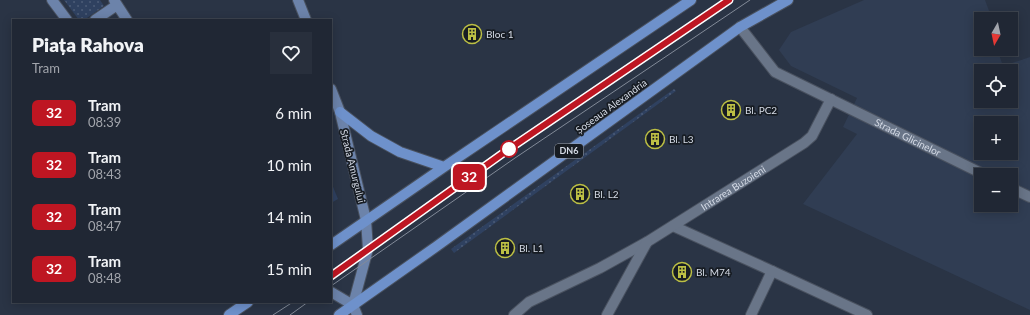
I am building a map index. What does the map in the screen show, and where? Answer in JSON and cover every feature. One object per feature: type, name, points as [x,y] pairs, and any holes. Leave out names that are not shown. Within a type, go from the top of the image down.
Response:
[{"type":"main road","points":[[332,244],[691,0]]},
{"type":"main road","name":"Șoseaua Alexandria","points":[[353,305],[740,27],[788,0]]},
{"type":"main road","points":[[335,114],[400,152],[444,167]]},
{"type":"main road","points":[[229,315],[247,303]]},
{"type":"main road","name":"DN6","points":[[339,315],[353,305]]},
{"type":"street","points":[[52,0],[66,19]]},
{"type":"street","points":[[298,0],[306,19]]},
{"type":"street","points":[[96,19],[115,2],[126,19]]},
{"type":"street","points":[[740,27],[775,72],[831,99]]},
{"type":"street","name":"Strada Amurgului","points":[[332,95],[335,114],[366,220],[368,249],[353,305]]},
{"type":"street","name":"Strada Glicinelor","points":[[831,99],[974,170]]},
{"type":"street","name":"Intrarea Buzoieni","points":[[514,315],[529,302],[600,268],[648,242],[804,143],[812,136],[831,99]]},
{"type":"street","points":[[1018,191],[1030,197]]},
{"type":"street","points":[[674,226],[867,315]]},
{"type":"street","points":[[607,315],[648,242]]},
{"type":"street","points":[[751,315],[772,271]]},
{"type":"street","points":[[332,293],[353,305],[357,315]]},
{"type":"shaded area","points":[[64,0],[100,0],[104,6],[85,19],[78,19]]},
{"type":"shaded area","points":[[864,0],[985,0],[989,12],[974,12],[974,56],[999,56],[1002,64],[974,64],[974,108],[1018,108],[1018,64],[1009,64],[1030,57],[1030,310],[803,204],[857,134],[843,127],[857,98],[791,66],[779,50],[791,32]]},
{"type":"shaded area","points":[[674,89],[676,91],[454,253],[451,249]]},
{"type":"shaded area","points":[[332,184],[338,199],[332,202]]},
{"type":"tram line","points":[[332,275],[509,149],[729,0]]},
{"type":"tram line","name":"32","points":[[332,275],[509,149],[729,0]]},
{"type":"tram line","points":[[332,285],[515,158],[750,0]]},
{"type":"tram line","points":[[273,315],[291,303]]},
{"type":"tram line","points":[[290,315],[307,303]]},
{"type":"place","name":"Bloc 1","points":[[472,34]]},
{"type":"place","name":"Bl. PC2","points":[[731,110]]},
{"type":"place","name":"Bl. L3","points":[[655,139]]},
{"type":"place","name":"Bl. L2","points":[[580,194]]},
{"type":"place","name":"Bl. L1","points":[[505,248]]},
{"type":"place","name":"Bl. M74","points":[[682,272]]}]
